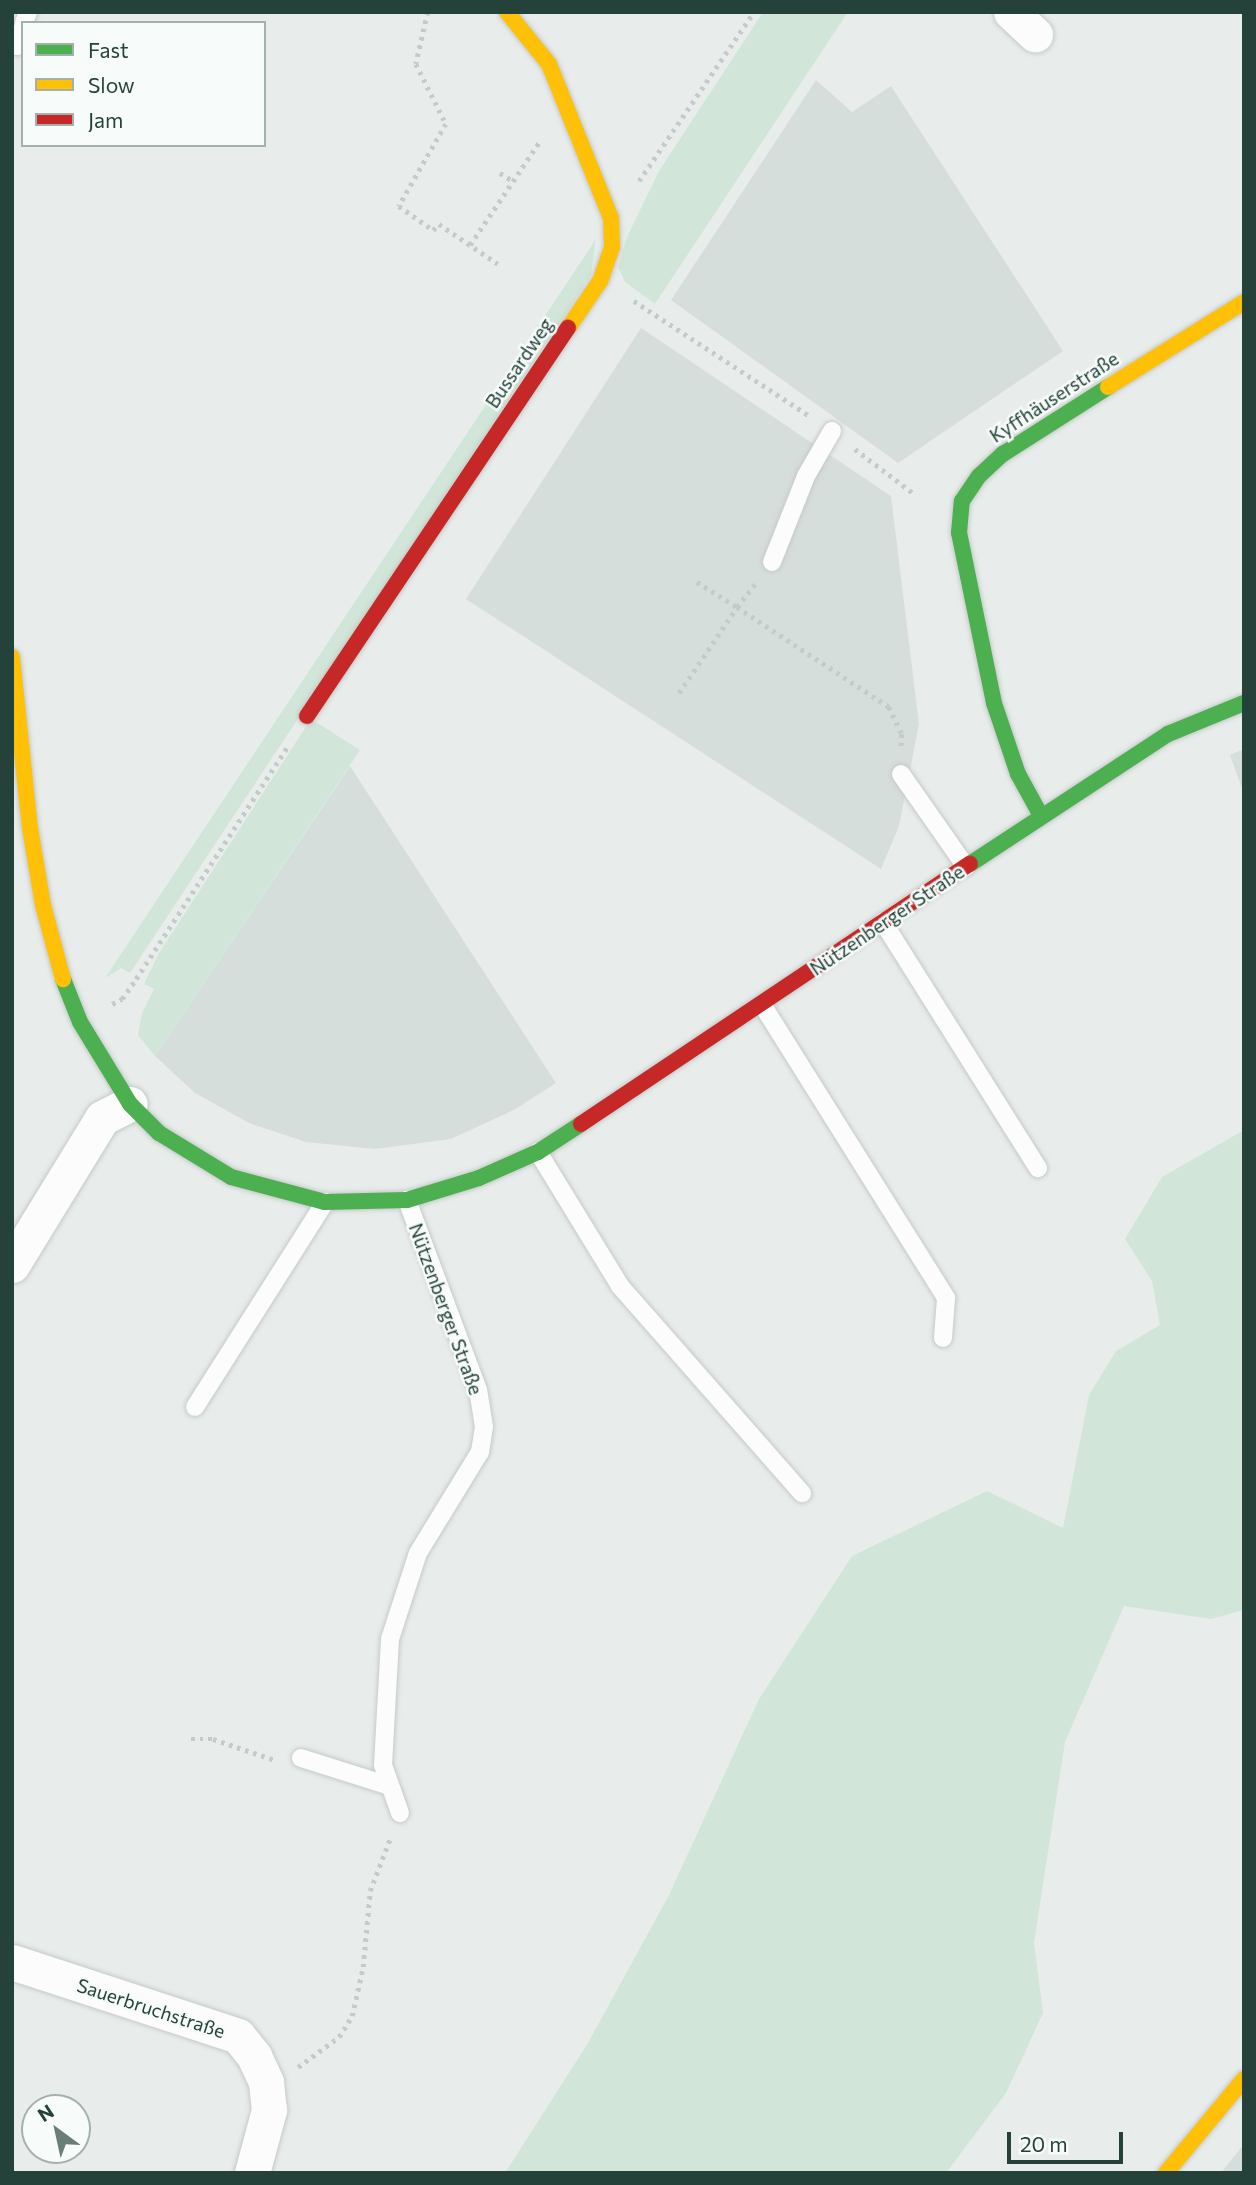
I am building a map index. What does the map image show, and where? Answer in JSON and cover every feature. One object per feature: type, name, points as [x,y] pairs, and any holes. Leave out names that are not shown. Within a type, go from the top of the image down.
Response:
[{"type":"street","name":"Bussardweg","points":[[307,716],[600,281],[612,247],[611,218],[549,64],[507,12]]},
{"type":"street","name":"Kyffhäuserstraße","points":[[1040,814],[1018,774],[993,703],[959,533],[962,501],[979,475],[1003,454],[1244,302]]},
{"type":"street","name":"Nützenberger Straße","points":[[12,657],[30,828],[43,905],[57,963],[80,1021],[130,1104],[159,1133],[200,1162],[282,1194],[325,1202],[407,1200],[479,1178],[538,1152],[763,1006],[1040,814],[1168,734],[1244,703]]},
{"type":"street","points":[[12,1265],[102,1118],[130,1104]]},
{"type":"street","name":"Sauerbruchstraße","points":[[12,1962],[238,2036],[266,2082],[270,2110],[252,2173]]},
{"type":"street","points":[[1166,2173],[1244,2079]]},
{"type":"lane","points":[[12,44],[17,46],[21,34]]},
{"type":"lane","points":[[772,562],[806,476],[832,431]]},
{"type":"lane","points":[[901,774],[966,867]]},
{"type":"lane","points":[[883,922],[1038,1168]]},
{"type":"lane","points":[[763,1006],[946,1298],[943,1338]]},
{"type":"lane","points":[[538,1152],[620,1286],[802,1493]]},
{"type":"lane","name":"Nützenberger Straße","points":[[400,1813],[383,1765],[390,1639],[418,1553],[480,1452],[484,1427],[478,1391],[407,1200]]},
{"type":"lane","points":[[195,1407],[325,1202]]},
{"type":"lane","points":[[301,1758],[390,1786]]},
{"type":"path","points":[[428,12],[416,64],[446,124],[399,206],[433,230],[439,224],[498,264]]},
{"type":"path","points":[[611,218],[754,12]]},
{"type":"path","points":[[470,245],[545,133],[571,119]]},
{"type":"path","points":[[500,173],[513,181]]},
{"type":"path","points":[[600,281],[832,431],[913,493]]},
{"type":"path","points":[[697,582],[889,707],[902,734],[901,774]]},
{"type":"path","points":[[679,693],[737,607]]},
{"type":"path","points":[[80,1021],[122,999],[307,716]]},
{"type":"path","points":[[191,1739],[213,1739],[288,1765],[301,1758]]},
{"type":"path","points":[[266,2082],[310,2062],[338,2037],[352,2016],[363,1967],[370,1891],[400,1813]]},
{"type":"shaded area","points":[[816,80],[852,112],[891,86],[1063,351],[898,463],[671,300]]},
{"type":"shaded area","points":[[641,328],[891,496],[919,724],[899,826],[881,869],[466,599]]},
{"type":"shaded area","points":[[1244,749],[1244,794],[1230,755]]},
{"type":"shaded area","points":[[350,766],[556,1083],[514,1110],[451,1139],[375,1149],[306,1142],[249,1123],[195,1093],[155,1056]]},
{"type":"shaded area","points":[[1244,2144],[1244,2173],[1221,2173]]},
{"type":"green space","points":[[763,12],[848,12],[655,304],[625,282],[618,267],[627,237],[659,171]]},
{"type":"green space","points":[[596,239],[591,275],[130,973],[121,968],[105,978]]},
{"type":"green space","points":[[311,719],[360,750],[155,1056],[138,1035],[142,1013],[154,989],[144,984],[159,953]]},
{"type":"green space","points":[[1244,1130],[1244,1610],[1211,1619],[1124,1606],[1065,1742],[1034,1943],[1043,2013],[1006,2093],[946,2173],[505,2173],[588,2043],[669,1895],[759,1699],[852,1556],[987,1491],[1063,1528],[1089,1395],[1116,1351],[1160,1325],[1152,1281],[1125,1239],[1162,1177]]},
{"type":"traffic: fast","points":[[1040,814],[1018,774],[994,703],[959,533],[962,501],[979,476],[1003,454],[1108,387]]},
{"type":"traffic: fast","points":[[970,864],[1168,734],[1244,703]]},
{"type":"traffic: fast","points":[[63,979],[80,1022],[130,1104],[159,1133],[231,1177],[325,1202],[407,1200],[479,1178],[538,1152],[581,1124]]},
{"type":"traffic: slow","points":[[507,12],[549,64],[611,218],[612,247],[600,281],[568,328]]},
{"type":"traffic: slow","points":[[1108,387],[1244,302]]},
{"type":"traffic: slow","points":[[12,657],[30,828],[43,905],[63,979]]},
{"type":"traffic: slow","points":[[1166,2173],[1244,2079]]},
{"type":"traffic: jam","points":[[307,716],[568,328]]},
{"type":"traffic: jam","points":[[581,1124],[970,864]]}]
